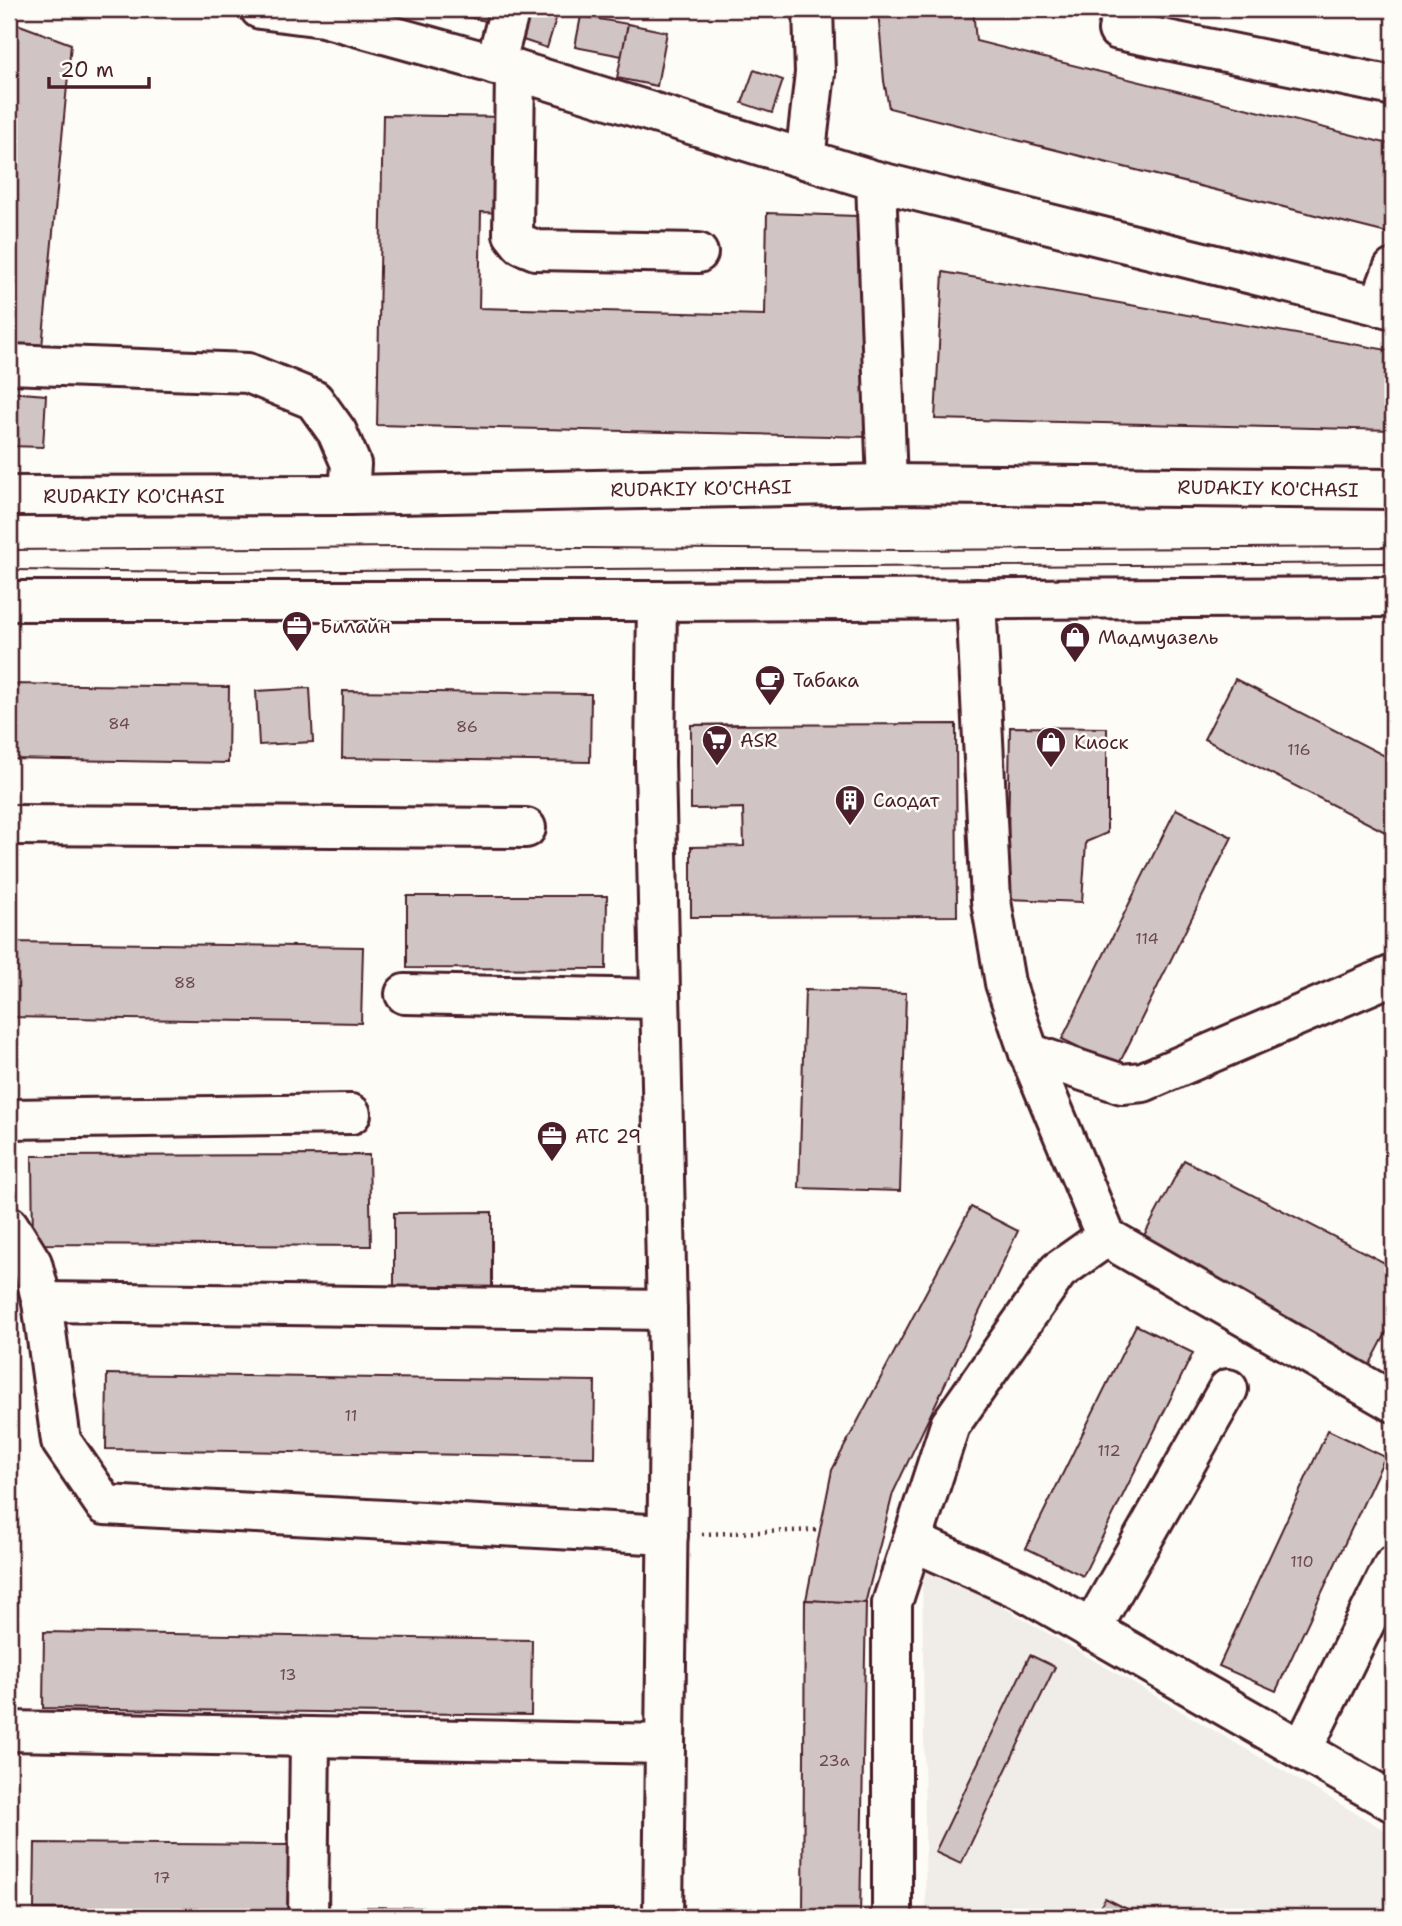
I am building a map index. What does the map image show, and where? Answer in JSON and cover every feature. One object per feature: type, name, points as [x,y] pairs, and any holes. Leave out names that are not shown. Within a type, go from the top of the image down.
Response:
[{"type":"street","points":[[260,9],[323,17],[505,68],[876,181],[1386,307],[1393,269]]},
{"type":"street","points":[[510,9],[505,68],[513,234],[521,244],[536,250],[698,253]]},
{"type":"street","points":[[805,159],[815,73],[813,9]]},
{"type":"street","points":[[1118,30],[1393,86]]},
{"type":"street","points":[[876,181],[887,484]]},
{"type":"street","points":[[9,364],[248,373],[314,400],[337,432],[351,464],[348,495]]},
{"type":"street","name":"RUDAKIY KO'CHASI","points":[[9,496],[348,495],[887,484],[1393,489]]},
{"type":"street","points":[[9,601],[1393,597]]},
{"type":"street","points":[[976,599],[991,901],[1005,983],[1029,1053],[1106,1237],[1393,1402]]},
{"type":"street","points":[[657,601],[655,762],[669,1406],[663,1917]]},
{"type":"street","points":[[9,825],[526,828]]},
{"type":"street","points":[[1029,1053],[1122,1084],[1143,1082],[1393,975]]},
{"type":"street","points":[[405,994],[660,999]]},
{"type":"street","points":[[9,1119],[351,1114]]},
{"type":"street","points":[[9,1226],[32,1263],[42,1302],[61,1441],[105,1505],[668,1535]]},
{"type":"street","points":[[890,1917],[892,1603],[950,1426],[1058,1271],[1106,1237]]},
{"type":"street","points":[[42,1302],[667,1310]]},
{"type":"street","points":[[1091,1630],[1228,1389]]},
{"type":"street","points":[[912,1541],[1026,1592],[1393,1802]]},
{"type":"street","points":[[1303,1750],[1393,1566]]},
{"type":"street","points":[[9,1731],[665,1744]]},
{"type":"street","points":[[308,1917],[310,1737]]},
{"type":"path","points":[[668,1535],[820,1530]]},
{"type":"shaded area","points":[[922,1560],[1393,1835],[1393,1917],[926,1917]]},
{"type":"building","points":[[463,9],[499,9],[496,23],[462,16]]},
{"type":"building","points":[[523,9],[559,9],[547,48],[514,37]]},
{"type":"building","points":[[878,9],[973,9],[976,41],[1393,145],[1391,234],[889,108]]},
{"type":"building","points":[[581,16],[628,24],[622,56],[575,47]]},
{"type":"building","points":[[9,21],[71,44],[42,347],[9,346]]},
{"type":"building","points":[[628,24],[667,32],[657,86],[617,78]]},
{"type":"building","points":[[754,70],[783,80],[772,113],[742,103]]},
{"type":"building","points":[[383,115],[507,117],[503,213],[481,212],[479,308],[765,315],[767,213],[857,216],[870,437],[377,425]]},
{"type":"building","points":[[943,272],[1393,351],[1393,430],[935,419]]},
{"type":"building","points":[[9,392],[46,395],[43,447],[9,446]]},
{"type":"building","points":[[1235,679],[1393,760],[1393,836],[1204,739]]},
{"type":"building","points":[[9,684],[229,687],[228,763],[9,759]]},
{"type":"building","points":[[310,688],[313,742],[259,745],[256,691]]},
{"type":"building","points":[[343,691],[591,694],[590,762],[342,758]]},
{"type":"building","name":"ASR","points":[[744,724],[743,808],[691,809],[691,725]]},
{"type":"building","name":"Саодат","points":[[956,724],[957,916],[691,917],[691,847],[744,846],[743,808],[691,809],[691,725]]},
{"type":"building","points":[[1010,727],[1107,728],[1107,833],[1086,842],[1082,902],[1007,899]]},
{"type":"building","points":[[1176,809],[1232,837],[1118,1066],[1062,1039]]},
{"type":"building","points":[[407,896],[607,896],[606,969],[407,968]]},
{"type":"building","points":[[9,942],[363,947],[361,1023],[9,1017]]},
{"type":"building","points":[[805,990],[906,993],[900,1191],[799,1188]]},
{"type":"building","points":[[369,1155],[371,1246],[33,1244],[32,1156]]},
{"type":"building","points":[[1184,1160],[1393,1267],[1393,1320],[1369,1366],[1138,1247]]},
{"type":"building","points":[[971,1207],[1018,1231],[893,1493],[865,1604],[806,1600],[832,1470]]},
{"type":"building","points":[[492,1212],[492,1297],[394,1296],[394,1213]]},
{"type":"building","points":[[1136,1325],[1193,1353],[1083,1576],[1026,1548]]},
{"type":"building","points":[[1393,1355],[1393,1398],[1376,1389]]},
{"type":"building","points":[[107,1374],[595,1381],[594,1457],[106,1449]]},
{"type":"building","points":[[1328,1430],[1385,1457],[1276,1691],[1219,1666]]},
{"type":"building","points":[[805,1600],[866,1603],[860,1917],[803,1917]]},
{"type":"building","points":[[44,1632],[532,1640],[531,1715],[43,1708]]},
{"type":"building","points":[[1030,1655],[1055,1667],[961,1864],[935,1852]]},
{"type":"building","points":[[35,1843],[290,1845],[289,1911],[34,1909]]},
{"type":"building","points":[[1105,1898],[1143,1917],[1095,1917]]},
{"type":"building","points":[[362,1907],[616,1910],[616,1917],[361,1917]]},
{"type":"tram line","points":[[9,550],[402,547],[905,550],[1393,547]]},
{"type":"tram line","points":[[9,570],[211,572],[1393,563]]},
{"type":"place","name":"Билайн","points":[[297,653]]},
{"type":"place","name":"Мадмуазель","points":[[1075,664]]},
{"type":"place","name":"Табака","points":[[770,707]]},
{"type":"place","name":"ASR","points":[[717,767]]},
{"type":"place","name":"Киоск","points":[[1051,769]]},
{"type":"place","name":"Саодат","points":[[850,827]]},
{"type":"place","name":"АТС 29","points":[[552,1163]]}]
